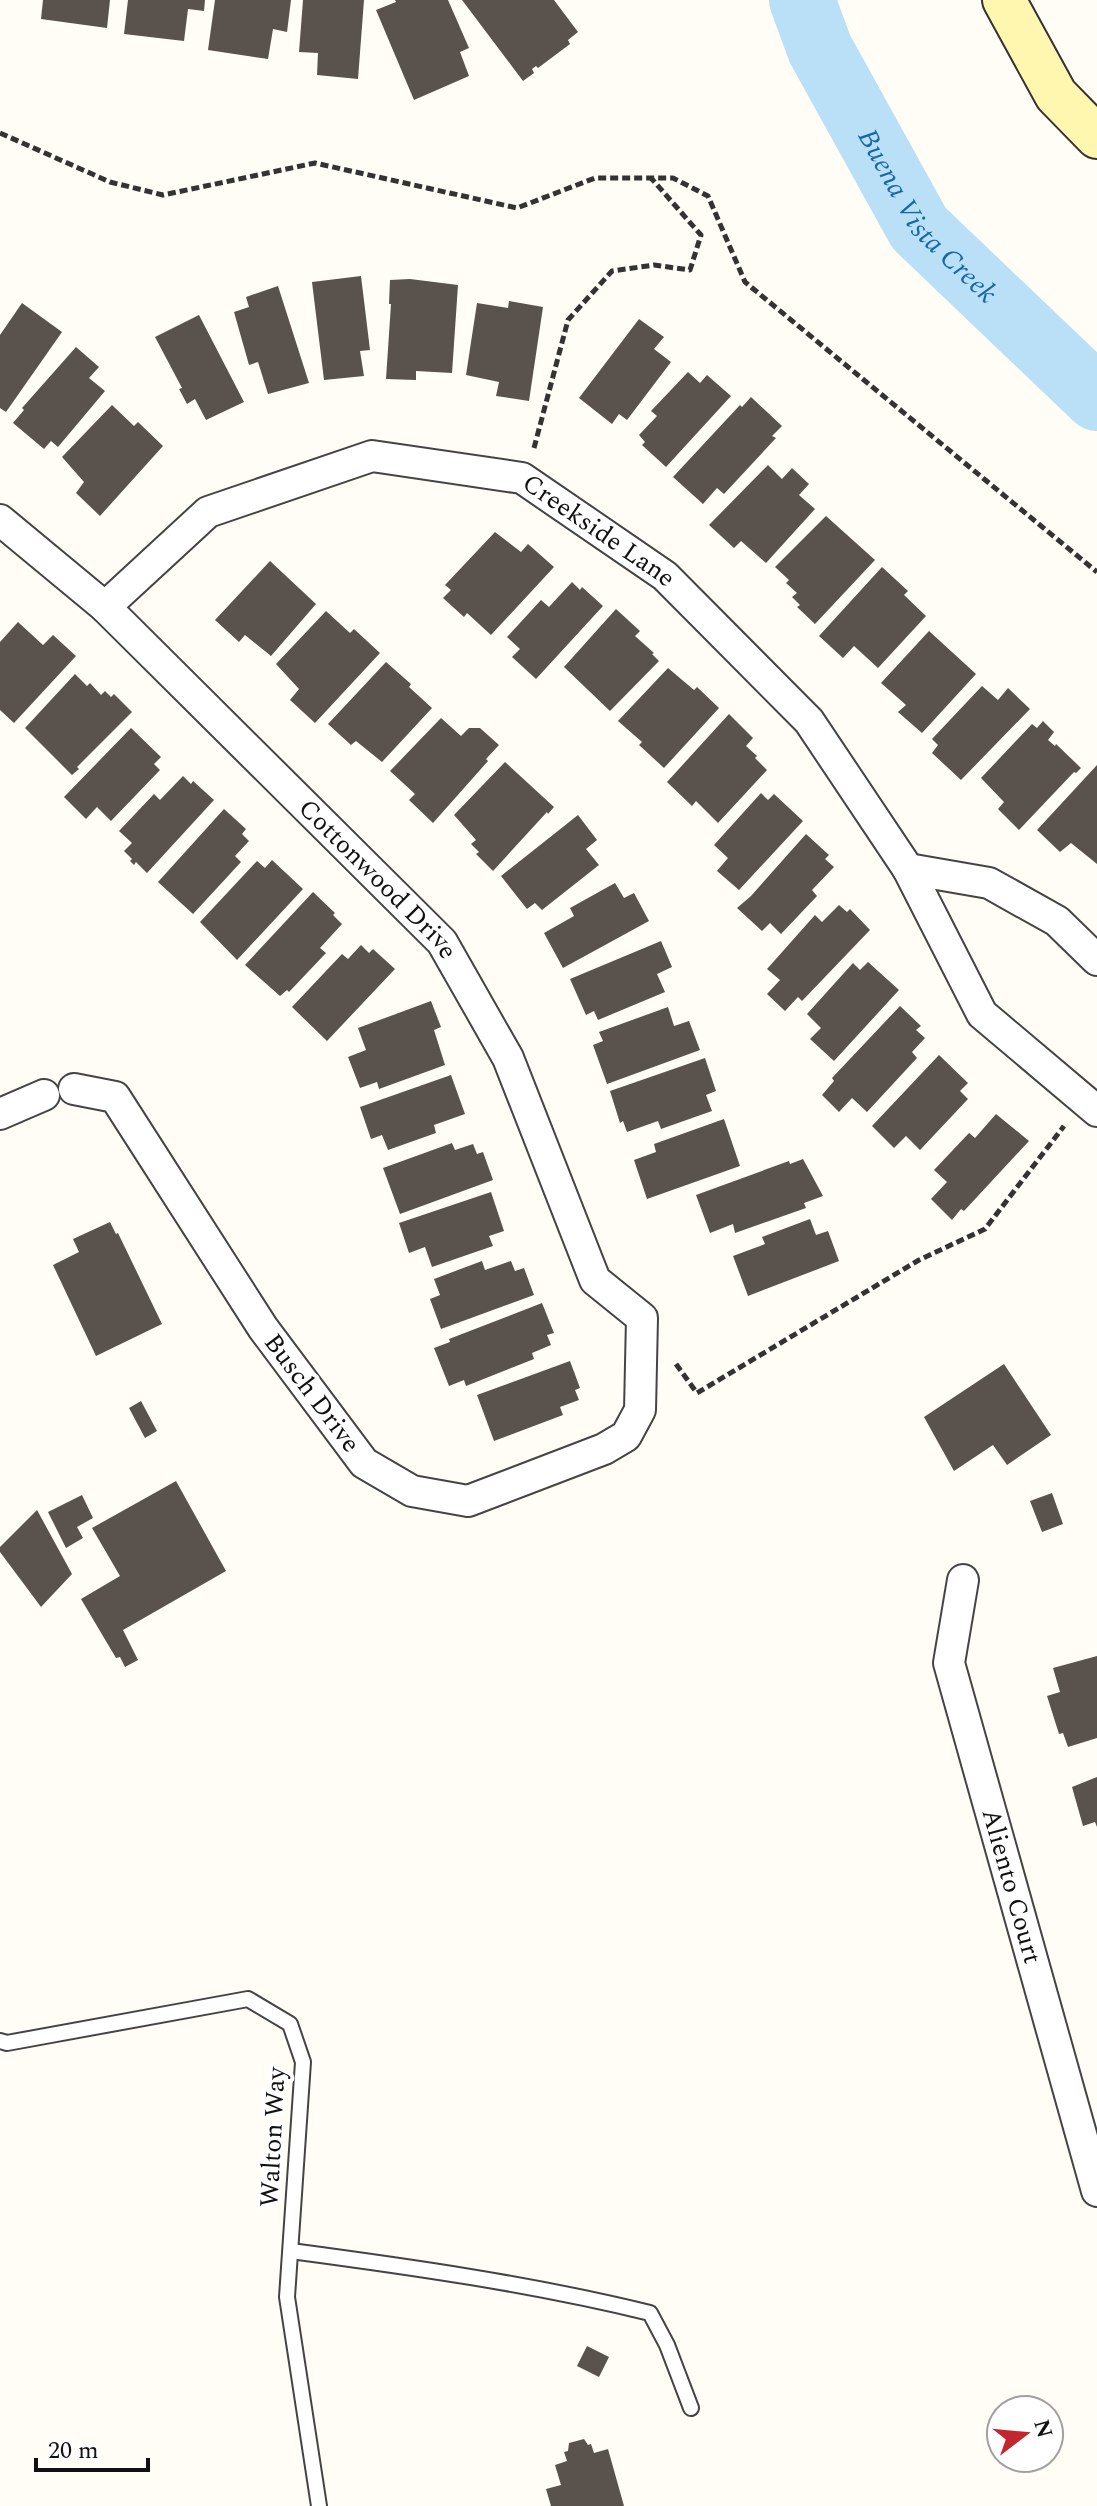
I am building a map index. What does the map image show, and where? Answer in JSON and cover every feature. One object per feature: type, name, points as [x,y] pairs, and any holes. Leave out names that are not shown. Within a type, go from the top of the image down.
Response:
[{"type":"main road","points":[[1004,0],[1056,95],[1097,137]]},
{"type":"street","name":"Creekside Lane","points":[[105,607],[208,512],[372,456],[525,480],[665,576],[809,721],[908,869],[982,1014],[1090,1106]]},
{"type":"street","name":"Cottonwood Drive","points":[[0,520],[105,607],[442,942],[508,1058],[595,1280],[642,1318]]},
{"type":"street","points":[[908,869],[989,883],[1057,921],[1097,960]]},
{"type":"street","name":"Busch Drive","points":[[74,1089],[115,1097],[263,1328],[364,1463],[412,1491],[468,1501],[604,1449],[626,1436],[640,1410],[642,1318]]},
{"type":"street","points":[[0,1114],[44,1095]]},
{"type":"street","name":"Aliento Court","points":[[963,1580],[949,1663],[1097,2191]]},
{"type":"lane","name":"Walton Way","points":[[0,2041],[7,2043],[248,1999],[290,2024],[303,2062],[287,2297],[319,2506]]},
{"type":"lane","points":[[291,2251],[375,2262],[590,2299],[650,2313],[667,2345],[691,2408]]},
{"type":"path","points":[[0,133],[110,182],[163,195],[315,163],[517,208],[595,178],[673,178],[708,196],[745,282],[1097,572]]},
{"type":"path","points":[[525,480],[568,320],[612,271],[654,265],[690,270],[701,235],[650,178]]},
{"type":"path","points":[[642,1318],[697,1393],[919,1260],[985,1229],[1090,1106]]},
{"type":"building","points":[[43,0],[110,0],[107,28],[41,19]]},
{"type":"building","points":[[128,0],[205,0],[204,11],[188,9],[184,41],[124,34]]},
{"type":"building","points":[[215,0],[291,0],[287,32],[273,29],[268,59],[208,50]]},
{"type":"building","points":[[303,0],[364,0],[358,79],[317,75],[318,53],[299,52]]},
{"type":"building","points":[[395,0],[448,0],[469,48],[460,52],[469,76],[414,100],[376,10]]},
{"type":"building","points":[[462,0],[554,0],[578,32],[568,40],[570,44],[538,68],[532,69],[534,73],[523,81]]},
{"type":"building","points":[[361,276],[370,350],[360,351],[364,376],[324,380],[312,282]]},
{"type":"building","points":[[410,279],[458,285],[452,373],[416,371],[416,380],[386,379],[390,280]]},
{"type":"building","points":[[278,286],[309,383],[268,394],[258,362],[249,365],[234,312],[249,307],[246,297]]},
{"type":"building","points":[[509,301],[543,307],[529,401],[496,396],[499,382],[466,375],[477,303],[508,308]]},
{"type":"building","points":[[22,303],[62,332],[6,412],[0,408],[0,335]]},
{"type":"building","points":[[199,315],[244,402],[206,420],[195,399],[187,404],[155,337]]},
{"type":"building","points":[[639,319],[664,337],[654,349],[671,362],[627,420],[619,414],[612,424],[579,398]]},
{"type":"building","points":[[76,347],[99,367],[89,378],[105,391],[58,447],[51,441],[44,449],[13,423],[24,410],[22,408]]},
{"type":"building","points":[[688,372],[700,383],[707,375],[731,396],[666,467],[642,445],[645,442],[639,435],[657,416],[651,411]]},
{"type":"building","points":[[751,397],[782,426],[772,436],[776,438],[724,494],[717,488],[703,504],[673,477]]},
{"type":"building","points":[[112,405],[134,426],[138,422],[163,446],[100,516],[76,493],[84,482],[62,457]]},
{"type":"building","points":[[768,465],[782,479],[792,468],[809,484],[799,495],[815,509],[766,563],[741,541],[734,548],[709,525]]},
{"type":"building","points":[[826,516],[875,560],[815,624],[797,607],[800,605],[792,597],[797,593],[775,567]]},
{"type":"building","points":[[495,532],[521,552],[528,544],[554,567],[491,635],[467,613],[464,617],[443,598],[451,590],[445,585]]},
{"type":"building","points":[[270,561],[316,604],[271,656],[245,635],[239,642],[215,620]]},
{"type":"building","points":[[882,567],[908,591],[904,595],[926,616],[878,668],[854,646],[843,658],[819,636]]},
{"type":"building","points":[[572,582],[603,606],[536,679],[512,657],[520,649],[507,637],[541,600],[549,607]]},
{"type":"building","points":[[616,609],[640,631],[635,636],[659,661],[610,711],[564,667]]},
{"type":"building","points":[[326,611],[350,633],[354,629],[380,653],[315,723],[290,700],[299,689],[276,664]]},
{"type":"building","points":[[18,622],[43,645],[53,635],[76,656],[14,723],[0,710],[0,642]]},
{"type":"building","points":[[929,631],[976,674],[922,733],[898,712],[906,705],[881,683]]},
{"type":"building","points":[[386,662],[432,708],[382,762],[356,741],[351,745],[328,724]]},
{"type":"building","points":[[668,668],[694,690],[697,687],[719,708],[664,768],[639,745],[642,742],[618,721]]},
{"type":"building","points":[[75,674],[87,686],[90,683],[101,695],[105,691],[111,697],[114,694],[132,712],[72,775],[25,728]]},
{"type":"building","points":[[982,686],[998,700],[1008,688],[1030,709],[961,780],[932,753],[938,745],[932,739]]},
{"type":"building","points":[[729,714],[753,738],[746,746],[767,770],[718,823],[696,801],[692,806],[667,782]]},
{"type":"building","points":[[441,718],[461,736],[469,728],[480,728],[499,745],[433,823],[409,800],[415,794],[390,771]]},
{"type":"building","points":[[1043,721],[1054,732],[1048,740],[1081,768],[1019,830],[998,809],[1004,802],[981,778],[1032,724],[1037,728]]},
{"type":"building","points":[[131,728],[161,757],[154,764],[160,770],[111,821],[97,807],[86,819],[64,797]]},
{"type":"building","points":[[505,762],[554,807],[493,871],[476,854],[479,852],[471,844],[476,840],[454,815]]},
{"type":"building","points":[[1097,765],[1097,864],[1071,843],[1060,852],[1037,830]]},
{"type":"building","points":[[183,776],[214,800],[147,873],[136,862],[134,865],[130,861],[132,859],[124,851],[132,843],[119,831],[154,794],[160,800]]},
{"type":"building","points":[[761,793],[768,800],[774,794],[803,821],[739,890],[717,871],[728,858],[714,845]]},
{"type":"building","points":[[224,809],[246,829],[242,834],[249,841],[235,856],[241,862],[193,914],[158,882]]},
{"type":"building","points":[[578,815],[597,840],[586,849],[599,865],[542,910],[535,903],[527,909],[501,876]]},
{"type":"building","points":[[806,834],[829,855],[825,859],[834,867],[812,890],[817,896],[781,934],[770,923],[762,931],[737,908]]},
{"type":"building","points":[[272,860],[303,889],[237,960],[200,922],[257,861],[265,868]]},
{"type":"building","points":[[615,883],[624,898],[634,893],[649,921],[563,968],[544,933],[574,916],[570,908]]},
{"type":"building","points":[[313,892],[342,924],[320,948],[326,953],[289,992],[287,990],[280,996],[245,965]]},
{"type":"building","points":[[839,905],[847,912],[850,909],[870,930],[802,1001],[798,997],[785,1011],[767,994],[780,980],[767,969],[815,915],[822,922]]},
{"type":"building","points":[[661,941],[672,967],[657,974],[665,992],[598,1020],[594,1011],[586,1015],[570,979]]},
{"type":"building","points":[[361,945],[369,953],[373,949],[395,969],[327,1041],[292,1007],[342,954],[348,959]]},
{"type":"building","points":[[868,962],[899,990],[834,1061],[810,1039],[821,1028],[807,1014],[853,963],[860,970]]},
{"type":"building","points":[[431,1001],[441,1027],[434,1030],[445,1065],[379,1089],[377,1082],[360,1088],[348,1057],[366,1050],[358,1028]]},
{"type":"building","points":[[900,1006],[921,1026],[916,1030],[925,1038],[912,1052],[917,1058],[867,1112],[852,1098],[839,1112],[822,1095],[834,1081],[832,1078]]},
{"type":"building","points":[[668,1007],[674,1026],[689,1021],[700,1050],[607,1084],[593,1045],[603,1041],[599,1032]]},
{"type":"building","points":[[939,1055],[968,1083],[960,1091],[968,1099],[920,1150],[906,1136],[894,1148],[872,1126]]},
{"type":"building","points":[[705,1058],[716,1091],[706,1095],[712,1111],[661,1129],[658,1121],[627,1132],[623,1121],[620,1123],[610,1091]]},
{"type":"building","points":[[451,1075],[465,1114],[434,1125],[436,1133],[388,1150],[382,1135],[371,1139],[360,1107]]},
{"type":"building","points":[[996,1114],[1029,1141],[952,1220],[931,1199],[947,1182],[934,1170],[969,1133],[975,1138]]},
{"type":"building","points":[[724,1119],[740,1166],[647,1199],[634,1160],[656,1152],[654,1144]]},
{"type":"building","points":[[452,1143],[455,1150],[473,1144],[477,1154],[483,1152],[493,1180],[400,1214],[383,1168]]},
{"type":"building","points":[[803,1159],[823,1196],[804,1203],[806,1208],[735,1233],[733,1224],[710,1233],[696,1195],[789,1161],[790,1164]]},
{"type":"building","points":[[491,1192],[504,1231],[489,1236],[493,1246],[432,1267],[425,1247],[409,1253],[399,1223]]},
{"type":"building","points":[[810,1219],[816,1235],[828,1231],[839,1261],[748,1296],[733,1256],[765,1244],[762,1237]]},
{"type":"building","points":[[110,1222],[162,1324],[96,1356],[53,1265],[79,1252],[73,1239]]},
{"type":"building","points":[[482,1261],[485,1270],[511,1261],[515,1271],[524,1268],[534,1295],[441,1329],[430,1299],[440,1295],[434,1279]]},
{"type":"building","points":[[542,1303],[554,1333],[547,1335],[551,1345],[532,1353],[534,1359],[466,1386],[464,1380],[449,1386],[434,1348],[450,1342],[449,1339]]},
{"type":"building","points":[[570,1361],[580,1388],[575,1390],[579,1400],[560,1407],[563,1415],[494,1441],[477,1395]]},
{"type":"building","points":[[1004,1364],[1051,1435],[1007,1465],[993,1445],[954,1471],[924,1417]]},
{"type":"building","points":[[141,1401],[157,1431],[145,1438],[129,1408]]},
{"type":"building","points":[[176,1481],[226,1571],[123,1630],[138,1660],[125,1667],[120,1657],[116,1658],[81,1599],[120,1576],[92,1528]]},
{"type":"building","points":[[1052,1493],[1063,1524],[1042,1532],[1030,1501]]},
{"type":"building","points":[[82,1495],[93,1518],[77,1527],[83,1538],[66,1548],[48,1512]]},
{"type":"building","points":[[37,1510],[72,1574],[41,1607],[0,1552],[0,1547]]},
{"type":"building","points":[[1097,1656],[1097,1738],[1068,1747],[1063,1733],[1059,1734],[1047,1696],[1060,1692],[1053,1668]]},
{"type":"building","points":[[1097,1777],[1097,1827],[1095,1822],[1083,1826],[1072,1787]]},
{"type":"building","points":[[587,2346],[609,2357],[599,2377],[577,2366]]},
{"type":"building","points":[[584,2439],[588,2445],[591,2444],[594,2453],[608,2449],[624,2506],[551,2506],[546,2489],[561,2485],[555,2465],[567,2461],[564,2452],[568,2451],[569,2443]]},
{"type":"waterway","name":"Buena Vista Creek","points":[[802,0],[820,49],[919,228],[1097,398]]}]
